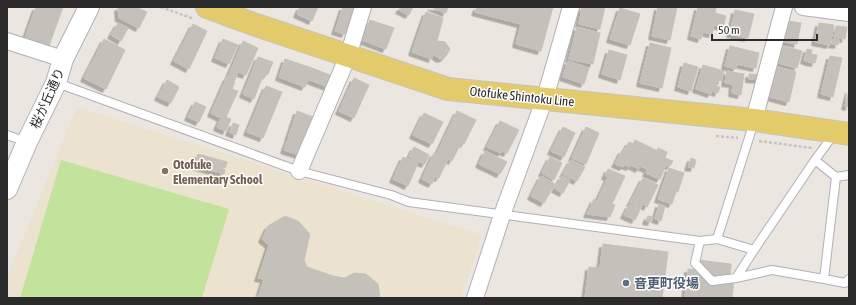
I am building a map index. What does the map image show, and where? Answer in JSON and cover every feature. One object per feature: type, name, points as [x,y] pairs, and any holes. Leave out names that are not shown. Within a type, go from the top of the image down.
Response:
[{"type":"main road","name":"Otofuke Shintoku Line","points":[[207,7],[448,89],[544,98],[752,130],[842,133]]},
{"type":"street","name":"桜が丘通り","points":[[7,189],[27,142],[56,83],[63,59],[89,7]]},
{"type":"street","points":[[299,170],[348,56],[362,7]]},
{"type":"street","points":[[475,298],[502,215],[544,98],[571,7]]},
{"type":"street","points":[[752,130],[784,7]]},
{"type":"street","points":[[803,7],[849,13]]},
{"type":"street","points":[[7,41],[63,59]]},
{"type":"lane","points":[[56,83],[299,170],[391,195],[409,202],[700,241],[717,239],[754,250]]},
{"type":"lane","points":[[717,239],[752,130]]},
{"type":"lane","points":[[736,278],[814,160],[842,133]]},
{"type":"lane","points":[[7,135],[27,142]]},
{"type":"lane","points":[[814,160],[836,177],[849,175]]},
{"type":"lane","points":[[824,280],[836,177]]},
{"type":"lane","points":[[700,241],[695,263],[712,281],[736,278],[772,270],[845,283],[849,279]]},
{"type":"path","points":[[752,130],[823,150]]},
{"type":"shaded area","name":"Otofuke Elementary School","points":[[77,107],[482,235],[461,298],[7,298],[7,277]]},
{"type":"green space","points":[[61,160],[229,209],[202,298],[20,298]]},
{"type":"building","points":[[36,7],[63,7],[49,46],[25,38]]},
{"type":"building","points":[[119,7],[136,7],[147,12],[139,28],[119,18]]},
{"type":"building","points":[[300,7],[318,7],[312,21],[297,14]]},
{"type":"building","points":[[343,7],[354,7],[345,34],[335,31]]},
{"type":"building","points":[[401,7],[413,7],[409,15],[399,10]]},
{"type":"building","points":[[431,7],[448,7],[446,13]]},
{"type":"building","points":[[477,7],[553,7],[541,51],[516,44],[521,24],[475,12]]},
{"type":"building","points":[[582,7],[605,7],[600,29],[579,24]]},
{"type":"building","points":[[658,7],[677,7],[670,40],[652,36]]},
{"type":"building","points":[[698,7],[716,8],[715,13],[726,16],[723,27],[714,25],[712,34],[703,32],[701,39],[691,36]]},
{"type":"building","points":[[620,8],[640,14],[630,45],[610,39]]},
{"type":"building","points":[[735,10],[754,14],[748,38],[730,34]]},
{"type":"building","points":[[426,12],[443,18],[437,41],[445,42],[450,49],[444,58],[440,59],[433,54],[432,59],[412,52]]},
{"type":"building","points":[[370,20],[394,28],[386,49],[362,40]]},
{"type":"building","points":[[789,21],[801,23],[797,44],[785,42]]},
{"type":"building","points":[[118,23],[128,28],[121,41],[111,35]]},
{"type":"building","points":[[819,23],[834,25],[830,45],[815,42]]},
{"type":"building","points":[[193,24],[207,31],[189,69],[174,61]]},
{"type":"building","points":[[836,26],[847,27],[845,39],[834,37]]},
{"type":"building","points":[[577,27],[600,33],[593,64],[569,59]]},
{"type":"building","points":[[104,39],[125,50],[106,89],[84,78]]},
{"type":"building","points":[[223,39],[238,45],[229,64],[215,58]]},
{"type":"building","points":[[833,39],[839,40],[838,45],[832,44]]},
{"type":"building","points":[[243,41],[258,48],[246,75],[238,72],[235,80],[228,77]]},
{"type":"building","points":[[650,43],[671,48],[662,88],[640,83]]},
{"type":"building","points":[[730,46],[759,53],[756,68],[737,64],[736,69],[725,66]]},
{"type":"building","points":[[783,46],[802,51],[797,68],[778,63]]},
{"type":"building","points":[[807,49],[812,50],[809,62],[804,60]]},
{"type":"building","points":[[609,50],[627,55],[620,80],[602,74]]},
{"type":"building","points":[[811,54],[817,55],[815,63],[809,62]]},
{"type":"building","points":[[830,56],[842,58],[833,97],[821,94]]},
{"type":"building","points":[[258,57],[273,62],[268,74],[262,78],[254,99],[243,94]]},
{"type":"building","points":[[285,59],[312,68],[305,87],[279,77]]},
{"type":"building","points":[[568,61],[589,68],[584,84],[563,77]]},
{"type":"building","points":[[684,63],[698,67],[691,91],[678,87]]},
{"type":"building","points":[[703,65],[724,71],[721,81],[717,80],[716,86],[720,87],[718,93],[712,91],[711,94],[696,89]]},
{"type":"building","points":[[778,67],[796,72],[789,102],[770,97]]},
{"type":"building","points":[[312,68],[335,77],[331,88],[307,79]]},
{"type":"building","points":[[727,71],[744,74],[741,95],[732,93],[733,84],[725,83]]},
{"type":"building","points":[[749,74],[762,75],[761,80],[749,79]]},
{"type":"building","points":[[227,77],[235,81],[232,89],[238,91],[226,117],[231,119],[226,131],[217,127],[221,118],[211,113]]},
{"type":"building","points":[[354,78],[369,85],[354,118],[339,111]]},
{"type":"building","points":[[167,80],[179,87],[171,103],[158,97]]},
{"type":"building","points":[[266,86],[282,92],[263,138],[247,132]]},
{"type":"building","points":[[849,90],[849,107],[845,106]]},
{"type":"building","points":[[195,102],[206,107],[199,122],[188,117]]},
{"type":"building","points":[[297,111],[313,117],[304,144],[288,138]]},
{"type":"building","points":[[457,111],[476,120],[464,144],[461,143],[452,161],[437,153]]},
{"type":"building","points":[[424,113],[443,122],[432,144],[413,135]]},
{"type":"building","points":[[500,121],[519,130],[507,153],[502,151],[501,153],[487,147]]},
{"type":"building","points":[[233,123],[239,125],[236,135],[229,132]]},
{"type":"building","points":[[563,127],[575,133],[564,157],[551,151]]},
{"type":"building","points":[[586,127],[599,133],[586,164],[572,158]]},
{"type":"building","points":[[288,139],[293,141],[290,152],[284,150]]},
{"type":"building","points":[[635,140],[656,150],[647,169],[640,166],[639,169],[631,165],[630,167],[624,165],[623,167],[615,164],[622,150],[624,151],[629,142],[633,144]]},
{"type":"building","points":[[293,141],[303,144],[300,155],[290,152]]},
{"type":"building","points":[[414,147],[429,155],[425,164],[409,157]]},
{"type":"building","points":[[658,148],[667,152],[665,158],[673,161],[670,166],[666,165],[660,179],[646,173]]},
{"type":"building","points":[[485,151],[507,162],[500,174],[479,164]]},
{"type":"building","points":[[434,153],[448,159],[439,178],[435,177],[432,184],[422,179]]},
{"type":"building","points":[[198,154],[227,162],[225,168],[197,160]]},
{"type":"building","points":[[403,157],[418,163],[408,186],[393,179]]},
{"type":"building","points":[[550,157],[562,163],[554,180],[542,173]]},
{"type":"building","points":[[691,158],[696,160],[694,168],[688,167]]},
{"type":"building","points":[[571,160],[585,167],[577,181],[563,174]]},
{"type":"building","points":[[196,161],[225,170],[224,174],[195,166]]},
{"type":"building","points":[[669,168],[684,173],[678,192],[676,191],[672,204],[658,199]]},
{"type":"building","points":[[608,169],[625,176],[612,204],[615,205],[610,217],[587,214],[594,199],[597,201],[608,177],[605,176]]},
{"type":"building","points":[[541,176],[555,184],[544,203],[531,196]]},
{"type":"building","points":[[562,176],[570,180],[563,193],[555,189]]},
{"type":"building","points":[[643,178],[658,185],[647,207],[643,204],[640,209],[630,203]]},
{"type":"building","points":[[659,204],[665,206],[661,221],[655,219]]},
{"type":"building","points":[[629,205],[640,210],[635,220],[624,215]]},
{"type":"building","points":[[285,216],[298,221],[310,234],[304,260],[307,267],[333,276],[345,278],[354,273],[366,274],[378,284],[380,298],[254,298],[259,295],[264,279],[258,278],[269,245],[262,239],[268,226]]},
{"type":"building","points":[[648,216],[653,217],[651,222],[646,221]]},
{"type":"building","name":"音更町役場","points":[[603,244],[668,252],[662,298],[585,298],[589,267],[600,268]]},
{"type":"building","name":"音更町役場","points":[[698,260],[731,264],[730,279],[734,279],[732,298],[685,298],[688,269],[697,270]]},
{"type":"place","name":"Otofuke Elementary School","points":[[165,171]]},
{"type":"place","name":"音更町役場","points":[[626,283]]}]
